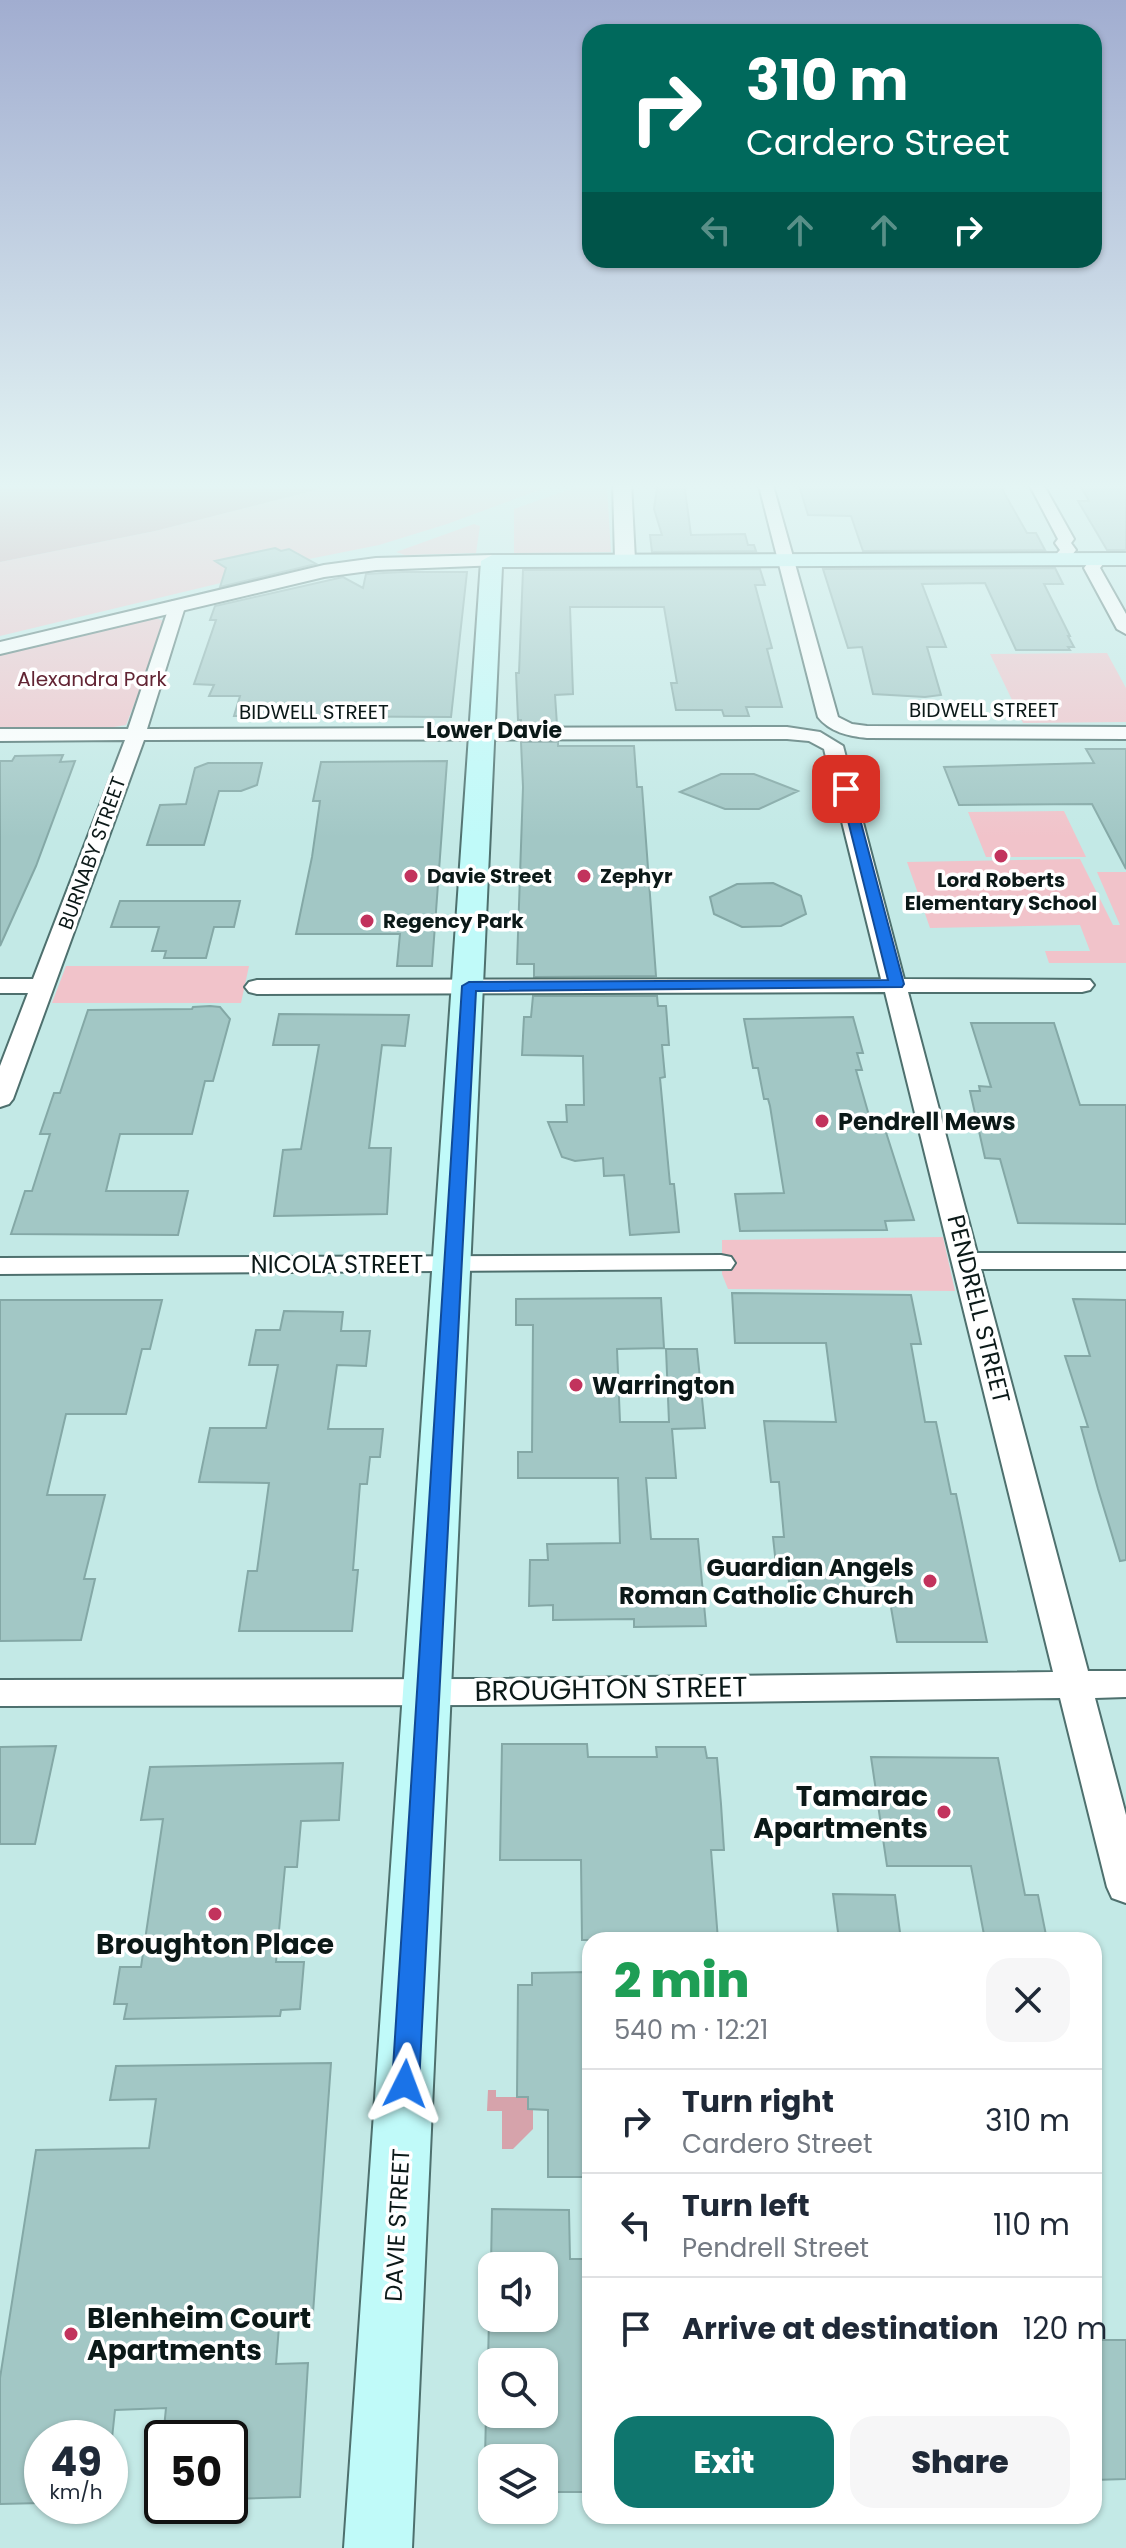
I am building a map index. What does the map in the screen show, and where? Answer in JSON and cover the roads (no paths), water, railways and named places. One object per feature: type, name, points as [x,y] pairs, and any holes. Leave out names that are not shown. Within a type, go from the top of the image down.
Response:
[{"type":"main road","name":"DAVIE STREET","points":[[378,2548],[484,734],[484,661],[489,601]]},
{"type":"street","points":[[0,648],[193,601]]},
{"type":"street","name":"PENDRELL STREET","points":[[796,601],[833,746],[840,762],[1126,1887]]},
{"type":"street","points":[[1110,601],[1126,629]]},
{"type":"street","name":"BURNABY STREET","points":[[0,1099],[136,734],[176,610],[173,606]]},
{"type":"street","name":"BIDWELL STREET","points":[[0,735],[1126,733]]},
{"type":"street","points":[[257,987],[1082,985]]},
{"type":"street","points":[[0,986],[42,986]]},
{"type":"street","points":[[967,1261],[1126,1261]]},
{"type":"street","name":"NICOLA STREET","points":[[0,1266],[721,1263]]},
{"type":"street","name":"BROUGHTON STREET","points":[[0,1693],[1126,1684]]},
{"type":"place","name":"Lord Roberts Elementary School","points":[[1001,856]]},
{"type":"place","name":"Davie Street","points":[[411,876]]},
{"type":"place","name":"Zephyr","points":[[584,876]]},
{"type":"place","name":"Regency Park","points":[[367,921]]},
{"type":"place","name":"Pendrell Mews","points":[[822,1121]]},
{"type":"place","name":"Warrington","points":[[576,1385]]},
{"type":"place","name":"Guardian Angels Roman Catholic Church","points":[[930,1581]]},
{"type":"place","name":"Tamarac Apartments","points":[[944,1812]]},
{"type":"place","name":"Broughton Place","points":[[215,1914]]},
{"type":"place","name":"Blenheim Court Apartments","points":[[71,2334]]},
{"type":"district","name":"Lower Davie","points":[[494,730]]},
{"type":"park label","name":"Alexandra Park","points":[[92,679]]}]
